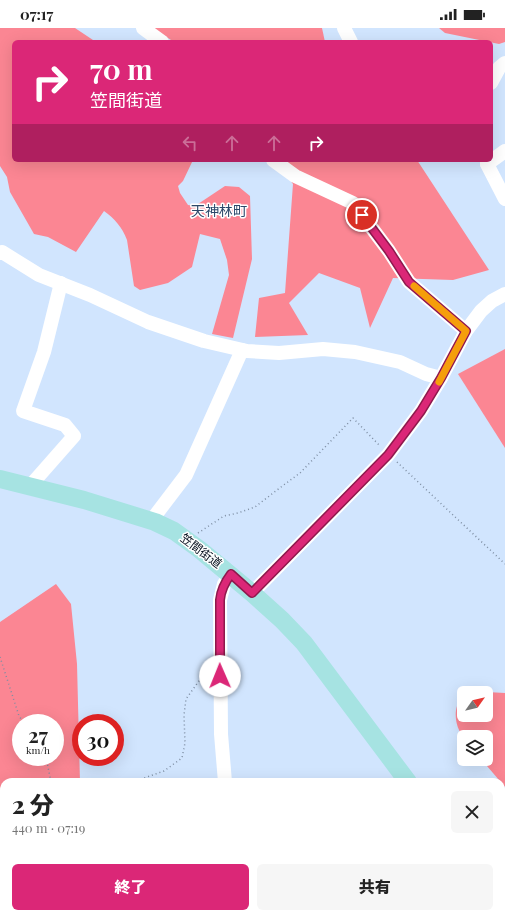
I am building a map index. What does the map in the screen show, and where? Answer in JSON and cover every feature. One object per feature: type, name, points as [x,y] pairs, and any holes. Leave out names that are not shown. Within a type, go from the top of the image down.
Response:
[{"type":"main road","name":"笠間街道","points":[[0,479],[84,500],[151,521],[174,531],[187,540],[231,574],[282,620],[304,643],[405,778]]},
{"type":"street","points":[[143,28],[159,40]]},
{"type":"street","points":[[344,28],[350,40]]},
{"type":"street","points":[[493,79],[499,68],[505,63]]},
{"type":"street","points":[[493,158],[505,151]]},
{"type":"street","points":[[276,162],[295,176],[353,203],[389,251],[409,282],[466,331]]},
{"type":"street","points":[[487,162],[505,199]]},
{"type":"street","points":[[1,251],[39,275],[90,295],[148,322],[204,342],[242,350],[279,353],[324,350],[355,352],[400,362],[426,374],[441,378]]},
{"type":"street","points":[[30,486],[74,436],[65,425],[24,412],[44,352],[61,283]]},
{"type":"street","points":[[252,593],[388,455],[421,411],[441,378],[466,331],[481,311],[492,301],[505,294]]},
{"type":"street","points":[[151,521],[186,474],[242,350]]},
{"type":"street","points":[[225,778],[221,734],[220,595],[224,584],[231,574]]},
{"type":"path","points":[[187,540],[224,516],[254,507],[300,474],[353,418],[388,455],[405,469],[505,564]]},
{"type":"path","points":[[0,657],[17,714]]},
{"type":"path","points":[[144,778],[164,771],[182,758],[185,743],[184,715],[186,699],[204,674],[220,661]]},
{"type":"path","points":[[47,766],[49,778]]},
{"type":"shaded area","points":[[0,28],[75,28],[93,40],[12,40],[12,162],[192,162],[183,181],[178,186],[180,193],[188,205],[195,206],[225,186],[239,187],[250,196],[252,259],[233,338],[212,334],[229,275],[227,260],[220,239],[200,234],[192,267],[168,283],[140,290],[134,286],[127,240],[123,231],[112,217],[104,211],[76,252],[48,237],[34,234],[10,192],[7,177],[0,166]]},
{"type":"shaded area","points":[[153,28],[322,28],[325,40],[171,40]]},
{"type":"shaded area","points":[[439,28],[505,28],[505,42],[499,44],[493,43],[493,40],[479,40],[445,33]]},
{"type":"shaded area","points":[[276,162],[418,162],[489,270],[453,280],[393,278],[370,328],[360,288],[319,273],[289,303],[308,335],[255,337],[259,298],[285,293],[293,184]]},
{"type":"shaded area","points":[[505,349],[505,448],[458,374]]},
{"type":"shaded area","points":[[56,584],[71,604],[77,664],[78,714],[72,714],[72,766],[80,766],[80,778],[0,778],[0,622]]},
{"type":"shaded area","points":[[493,692],[505,693],[505,778],[497,778],[487,766],[493,766],[493,730],[459,730],[456,722],[457,708],[457,722],[493,722]]},
{"type":"slow traffic","points":[[414,286],[466,331],[439,382]]},
{"type":"district","name":"天神林町","points":[[219,211]]},
{"type":"route","points":[[220,676],[220,595],[225,582],[231,574],[252,593],[388,455],[421,411],[441,378],[466,331],[409,282],[389,251],[362,215]]}]
